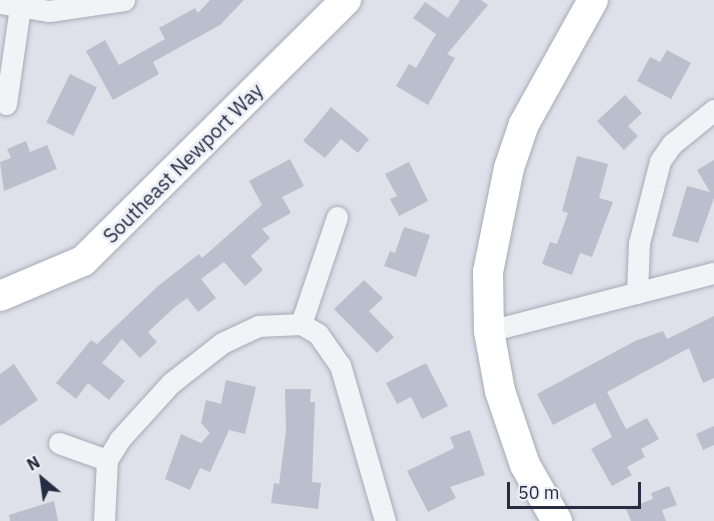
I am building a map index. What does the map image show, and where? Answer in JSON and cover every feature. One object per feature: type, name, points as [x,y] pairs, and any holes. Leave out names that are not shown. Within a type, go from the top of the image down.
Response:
[{"type":"street","points":[[6,104],[10,5],[90,9],[124,0]]},
{"type":"street","name":"Southeast Newport Way","points":[[0,296],[83,261],[346,0]]},
{"type":"street","points":[[557,521],[512,433],[489,331],[488,272],[509,168],[544,82],[593,0]]},
{"type":"street","points":[[637,293],[639,243],[660,161],[672,144],[712,115]]},
{"type":"street","points":[[301,324],[337,217]]},
{"type":"street","points":[[489,331],[714,273]]},
{"type":"street","points":[[104,521],[107,460],[120,439],[171,383],[222,343],[258,327],[301,324],[318,334],[340,365],[385,521]]},
{"type":"street","points":[[59,443],[107,460]]},
{"type":"building","points":[[210,0],[244,0],[220,25],[153,62],[159,74],[113,100],[86,51],[105,40],[119,65],[165,39],[159,28],[195,8],[198,13]]},
{"type":"building","points":[[460,0],[481,0],[488,5],[447,54],[455,58],[428,105],[396,86],[409,64],[416,68],[436,34],[413,18],[425,2],[448,18]]},
{"type":"building","points":[[667,50],[691,63],[671,99],[637,81],[650,57],[660,62]]},
{"type":"building","points":[[70,74],[97,87],[73,136],[46,123]]},
{"type":"building","points":[[625,95],[642,113],[628,126],[638,136],[624,150],[597,121]]},
{"type":"building","points":[[331,107],[369,139],[358,153],[341,139],[325,158],[303,141]]},
{"type":"building","points":[[26,141],[30,152],[47,145],[57,169],[4,191],[0,162],[11,158],[7,149]]},
{"type":"building","points":[[577,156],[608,164],[599,198],[613,202],[592,257],[580,253],[572,275],[542,264],[550,242],[557,244],[568,213],[562,211]]},
{"type":"building","points":[[290,159],[304,186],[282,197],[291,213],[262,229],[270,238],[251,256],[263,270],[245,286],[224,262],[201,279],[216,298],[198,312],[187,298],[175,307],[148,332],[157,342],[140,358],[122,339],[102,363],[125,381],[109,400],[88,383],[76,399],[56,383],[91,340],[97,344],[158,286],[199,254],[202,258],[262,205],[249,181]]},
{"type":"building","points":[[714,160],[714,198],[698,243],[672,236],[687,186],[710,192],[697,170]]},
{"type":"building","points":[[409,162],[428,201],[399,216],[390,199],[397,196],[385,174]]},
{"type":"building","points":[[404,227],[430,235],[416,277],[384,266],[390,251],[395,253]]},
{"type":"building","points":[[364,280],[383,298],[369,311],[394,337],[377,353],[334,309]]},
{"type":"building","points":[[714,316],[714,378],[703,383],[689,348],[607,392],[626,429],[647,418],[659,439],[641,449],[645,457],[627,467],[632,475],[612,486],[591,449],[612,437],[595,403],[553,425],[537,394],[635,341],[663,331],[667,339]]},
{"type":"building","points":[[426,363],[448,406],[422,419],[411,397],[397,404],[386,383]]},
{"type":"building","points":[[14,364],[38,400],[0,426],[0,374]]},
{"type":"building","points":[[226,380],[256,387],[245,434],[229,430],[210,472],[200,468],[190,490],[165,479],[181,434],[201,443],[210,433],[201,423],[206,400],[221,404]]},
{"type":"building","points":[[285,389],[311,389],[310,402],[315,402],[312,482],[321,483],[318,509],[271,503],[274,483],[279,484],[286,431]]},
{"type":"building","points":[[714,426],[714,445],[703,450],[696,434]]},
{"type":"building","points":[[470,430],[485,475],[450,487],[456,498],[428,512],[407,471],[454,448],[450,437]]},
{"type":"building","points":[[669,486],[677,505],[662,510],[666,521],[631,521],[626,509],[653,499],[651,493]]},
{"type":"building","points":[[54,501],[58,521],[10,521],[9,515]]}]
